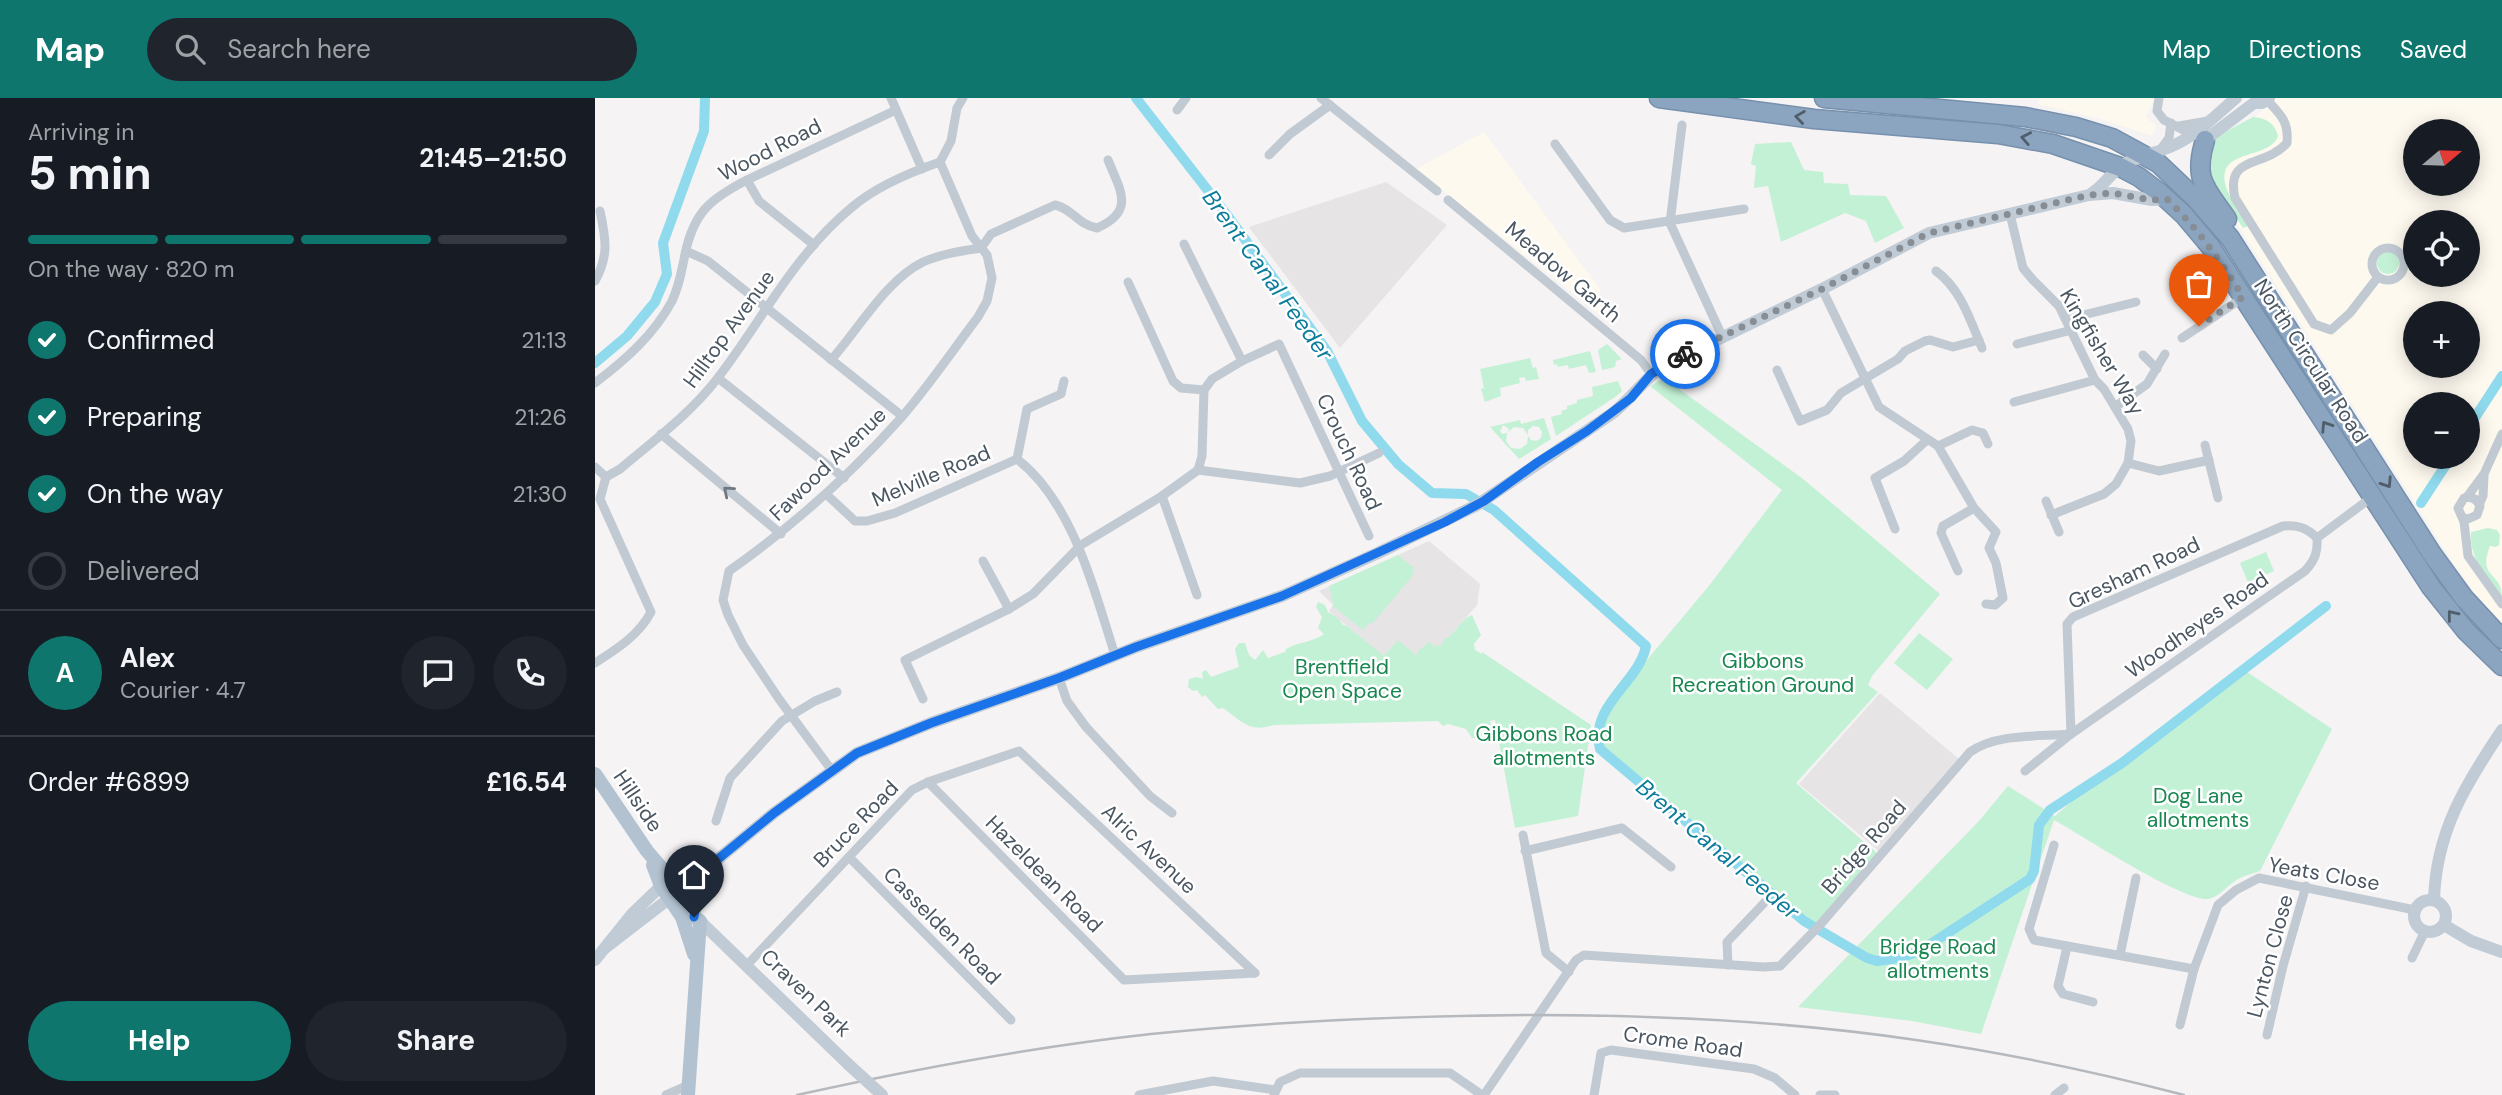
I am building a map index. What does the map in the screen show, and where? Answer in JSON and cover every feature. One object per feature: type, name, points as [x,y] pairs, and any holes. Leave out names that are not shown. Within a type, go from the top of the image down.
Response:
[{"type":"highway","name":"North Circular Road","points":[[1659,98],[1814,119],[2029,138],[2072,149],[2140,177],[2167,199],[2210,246],[2416,565],[2449,611],[2501,667]]},
{"type":"highway","name":"North Circular Road","points":[[1824,98],[2047,121],[2153,152],[2158,163],[2196,199],[2230,238],[2433,554],[2464,597],[2502,639]]},
{"type":"highway","points":[[2204,132],[2199,174],[2203,185],[2238,234],[2245,260]]},
{"type":"main road","name":"Hillside","points":[[595,774],[671,889]]},
{"type":"main road","name":"Craven Park","points":[[671,889],[697,919]]},
{"type":"main road","points":[[671,889],[688,930],[697,965]]},
{"type":"main road","points":[[689,1090],[697,965],[697,919]]},
{"type":"street","points":[[891,98],[922,169]]},
{"type":"street","points":[[940,162],[951,141],[957,108],[963,98]]},
{"type":"street","points":[[1177,110],[1186,98]]},
{"type":"street","points":[[1321,98],[1437,191]]},
{"type":"street","points":[[2159,98],[2157,111],[2160,116],[2175,125],[2204,132]]},
{"type":"street","points":[[2204,132],[2236,98]]},
{"type":"street","points":[[2089,195],[2102,187],[2120,167],[2204,132],[2250,100],[2268,99],[2284,118],[2288,128],[2287,143],[2270,157],[2243,166],[2235,173],[2232,183],[2235,198],[2314,324],[2331,330],[2350,313],[2378,277]]},
{"type":"street","points":[[1269,155],[1290,134],[1330,105]]},
{"type":"street","name":"Wood Road","points":[[595,383],[627,357],[661,319],[680,280],[695,223],[710,202],[747,180],[896,110]]},
{"type":"street","points":[[1682,125],[1670,223],[1722,336]]},
{"type":"street","points":[[2153,152],[2169,138],[2175,125]]},
{"type":"street","points":[[2175,125],[2204,132]]},
{"type":"street","points":[[1555,144],[1610,220],[1624,228],[1670,223],[1744,209]]},
{"type":"street","points":[[831,360],[893,284],[921,263],[938,256],[981,248],[991,234],[1055,205],[1063,207],[1083,225],[1097,228],[1112,220],[1123,204],[1122,192],[1108,160]]},
{"type":"street","name":"Hilltop Avenue","points":[[606,477],[613,475],[701,399],[814,245],[861,200],[940,162]]},
{"type":"street","name":"Fawood Avenue","points":[[833,772],[743,645],[727,615],[723,600],[729,571],[781,534],[844,478],[902,416],[978,317],[987,301],[992,278],[987,255],[972,236],[940,162]]},
{"type":"street","points":[[747,180],[759,201],[814,245]]},
{"type":"street","points":[[671,889],[701,873],[774,813],[857,753],[1115,655],[1295,591],[1430,530],[1481,503],[1613,413],[1631,398],[1651,374],[1929,233],[2089,195],[2113,193],[2152,200],[2167,199]]},
{"type":"street","name":"Meadow Garth","points":[[1448,200],[1641,360],[1651,374]]},
{"type":"street","points":[[595,282],[604,266],[606,248],[600,211]]},
{"type":"street","name":"Kingfisher Way","points":[[2010,214],[2024,268],[2033,281],[2059,306],[2095,380],[2104,389],[2128,429],[2128,463]]},
{"type":"street","points":[[923,699],[905,660],[1009,609],[1033,594],[1078,549],[1198,470],[1202,456],[1204,390],[1212,379],[1242,361],[1184,244]]},
{"type":"street","points":[[686,251],[708,261],[902,416]]},
{"type":"street","points":[[1777,370],[1800,421],[1827,410],[1836,397],[1898,359],[1905,351],[1925,341],[1954,347],[1980,344],[1963,302],[1947,278],[1936,271]]},
{"type":"street","points":[[1128,282],[1173,381],[1181,388],[1204,390]]},
{"type":"street","points":[[1822,289],[1879,407],[1938,446],[1974,508],[1999,533],[1989,548],[1996,563],[2003,598],[1995,605],[1986,604]]},
{"type":"street","points":[[2182,338],[2243,297]]},
{"type":"street","points":[[2067,320],[2136,302]]},
{"type":"street","points":[[2017,344],[2072,330]]},
{"type":"street","name":"Crouch Road","points":[[1242,361],[1279,344],[1369,536]]},
{"type":"street","points":[[2115,407],[2147,384],[2165,354]]},
{"type":"street","points":[[2143,355],[2157,369]]},
{"type":"street","points":[[718,378],[844,478]]},
{"type":"street","points":[[2014,402],[2095,380]]},
{"type":"street","points":[[1064,382],[1061,394],[1027,409],[1017,459],[1028,468],[1064,514],[1115,655]]},
{"type":"street","points":[[1938,446],[1972,430],[1983,433],[1988,444]]},
{"type":"street","points":[[661,434],[781,534]]},
{"type":"street","points":[[2502,434],[2484,474],[2458,505],[2468,556],[2502,604]]},
{"type":"street","points":[[1895,529],[1875,478],[1904,461],[1927,440]]},
{"type":"street","points":[[2205,445],[2218,498]]},
{"type":"street","points":[[1198,470],[1300,483],[1321,479],[1379,453]]},
{"type":"street","name":"Melville Road","points":[[827,494],[855,521],[867,522],[895,513],[1017,459]]},
{"type":"street","points":[[2051,515],[2104,494],[2116,484],[2128,463],[2159,471],[2209,460]]},
{"type":"street","points":[[595,467],[606,477],[600,499],[651,612],[644,626],[595,663]]},
{"type":"street","points":[[2462,517],[2475,517],[2479,512],[2484,474]]},
{"type":"street","points":[[1162,496],[1197,595]]},
{"type":"street","points":[[2317,538],[2372,497]]},
{"type":"street","points":[[2467,497],[2473,498],[2479,505]]},
{"type":"street","points":[[2046,501],[2059,532]]},
{"type":"street","points":[[1958,570],[1941,533],[1946,522],[1974,508]]},
{"type":"street","name":"Gresham Road","points":[[2071,734],[2067,624],[2073,617],[2283,526],[2297,526],[2309,530],[2317,538]]},
{"type":"street","name":"Woodheyes Road","points":[[2025,771],[2071,734],[2305,571],[2313,562],[2317,538]]},
{"type":"street","points":[[983,561],[1009,609]]},
{"type":"street","points":[[1059,678],[1067,701],[1086,727],[1150,796],[1172,813]]},
{"type":"street","points":[[716,821],[730,778],[782,721],[815,701],[837,692]]},
{"type":"street","points":[[2434,900],[2435,877],[2449,820],[2475,770],[2502,730]]},
{"type":"street","name":"Bridge Road","points":[[1569,972],[1576,960],[1584,955],[1780,966],[1790,958],[1965,757],[1981,744],[1995,740],[2071,734]]},
{"type":"street","name":"Bruce Road","points":[[747,965],[912,790],[1019,751]]},
{"type":"street","name":"Alric Avenue","points":[[1019,751],[1255,973],[1139,979]]},
{"type":"street","name":"Hazeldean Road","points":[[928,782],[1124,980],[1139,979]]},
{"type":"street","points":[[1525,851],[1622,828],[1671,867]]},
{"type":"street","points":[[1139,1095],[1213,1081],[1275,1092],[1280,1082],[1300,1073],[1450,1073],[1483,1095],[1569,972],[1546,953],[1523,835]]},
{"type":"street","points":[[595,960],[671,889],[741,840]]},
{"type":"street","points":[[2054,845],[2029,929],[2034,940],[2194,969]]},
{"type":"street","name":"Casselden Road","points":[[849,857],[1011,1020]]},
{"type":"street","points":[[697,919],[701,873]]},
{"type":"street","points":[[2120,956],[2136,878]]},
{"type":"street","name":"Yeats Close","points":[[2180,1025],[2194,969],[2218,905],[2236,890],[2259,878],[2415,910]]},
{"type":"street","name":"Lynton Close","points":[[2267,1035],[2283,966],[2307,886]]},
{"type":"street","points":[[2434,900],[2444,908],[2446,919],[2438,930],[2425,931],[2417,924],[2415,910],[2420,904],[2434,900]]},
{"type":"street","points":[[1728,965],[1727,942],[1765,902]]},
{"type":"street","name":"Craven Park","points":[[697,919],[883,1095]]},
{"type":"street","points":[[2444,925],[2470,941],[2502,952]]},
{"type":"street","points":[[2412,958],[2425,931]]},
{"type":"street","points":[[2067,947],[2058,986],[2063,994],[2093,1002]]},
{"type":"street","name":"Crome Road","points":[[1594,1095],[1601,1053],[1611,1050],[1754,1069],[1775,1078],[1795,1095]]},
{"type":"street","points":[[2055,1095],[2064,1088]]},
{"type":"street","points":[[666,1095],[689,1090]]},
{"type":"street","points":[[1821,1095],[1836,1095]]},
{"type":"shaded area","points":[[2040,98],[2151,98],[2154,100],[2146,117],[2157,127],[2152,136],[2101,119],[2038,104]]},
{"type":"shaded area","points":[[2274,98],[2502,98],[2502,623],[2474,592],[2454,564],[2211,183],[2212,162]]},
{"type":"shaded area","points":[[1484,132],[1600,289],[1601,316],[1416,169]]},
{"type":"shaded area","points":[[1386,182],[1447,225],[1340,348],[1249,227]]},
{"type":"shaded area","points":[[1429,541],[1480,584],[1477,605],[1442,645],[1435,650],[1426,646],[1402,672],[1329,611],[1333,605],[1319,591]]},
{"type":"shaded area","points":[[1880,693],[1959,759],[1879,851],[1799,784]]},
{"type":"green space","points":[[2253,117],[2269,122],[2278,136],[2273,144],[2243,156],[2227,167],[2225,177],[2228,192],[2248,226],[2243,228],[2209,177],[2206,160],[2214,138]]},
{"type":"green space","points":[[1791,142],[1804,170],[1823,172],[1824,183],[1848,184],[1850,195],[1886,196],[1904,228],[1875,243],[1866,221],[1845,213],[1781,242],[1768,186],[1754,188],[1756,166],[1751,164],[1755,144]]},
{"type":"green space","points":[[2388,252],[2396,255],[2399,263],[2396,271],[2388,274],[2380,271],[2377,263],[2380,255]]},
{"type":"green space","points":[[1607,344],[1622,359],[1616,361],[1615,367],[1602,370],[1598,350]]},
{"type":"green space","points":[[1590,351],[1596,372],[1589,373],[1586,365],[1569,369],[1568,365],[1554,365],[1553,360]]},
{"type":"green space","points":[[1530,358],[1539,379],[1526,381],[1525,377],[1519,378],[1520,383],[1500,388],[1501,396],[1485,402],[1480,369]]},
{"type":"green space","name":"Gibbons Recreation Ground","points":[[1664,378],[1803,479],[1940,594],[1872,676],[1868,685],[1878,692],[1796,783],[1877,853],[1813,928],[1800,922],[1596,751],[1600,732],[1615,698],[1708,587],[1782,490],[1650,386]]},
{"type":"green space","points":[[1618,381],[1622,391],[1556,436],[1551,417],[1562,414],[1561,411],[1577,403],[1577,400],[1593,396],[1592,387]]},
{"type":"green space","points":[[1544,418],[1551,439],[1519,459],[1490,427],[1520,420],[1521,424]],"holes":[[[1503,425],[1509,429],[1508,432],[1514,427],[1523,428],[1528,435],[1528,430],[1533,426],[1539,427],[1541,438],[1536,441],[1528,436],[1527,444],[1520,449],[1511,448],[1506,441],[1507,433],[1502,434],[1500,431]]]},
{"type":"green space","points":[[2488,528],[2497,530],[2500,535],[2499,545],[2490,546],[2486,564],[2501,589],[2502,597],[2480,567],[2471,542],[2471,532]]},
{"type":"green space","points":[[2266,552],[2274,571],[2248,582],[2240,563]]},
{"type":"green space","points":[[1398,555],[1415,569],[1412,572],[1414,574],[1372,624],[1370,622],[1363,630],[1334,607],[1329,586]]},
{"type":"green space","points":[[1318,602],[1325,605],[1328,612],[1343,625],[1384,656],[1398,640],[1417,656],[1418,651],[1429,642],[1434,646],[1442,645],[1444,639],[1472,615],[1481,635],[1474,644],[1475,650],[1482,652],[1591,725],[1578,816],[1515,828],[1495,720],[1490,721],[1492,731],[1485,737],[1472,738],[1466,729],[1448,724],[1443,726],[1438,721],[1274,725],[1258,728],[1247,725],[1223,708],[1218,709],[1205,695],[1202,697],[1197,690],[1193,691],[1188,687],[1189,679],[1203,679],[1202,672],[1206,670],[1211,677],[1239,667],[1235,649],[1239,643],[1245,643],[1249,655],[1255,660],[1263,650],[1268,658],[1324,634],[1318,628],[1322,617],[1316,607]]},
{"type":"green space","points":[[1919,633],[1953,659],[1927,690],[1894,663]]},
{"type":"green space","points":[[2247,672],[2332,729],[2260,871],[2238,879],[2212,898],[2196,897],[2156,879],[2054,820],[1981,1034],[1912,1021],[1798,1007],[1978,822],[2008,786],[2055,816],[2085,790]]},
{"type":"waterway","name":"Brent Canal Feeder","points":[[595,363],[627,336],[655,302],[667,274],[663,243],[704,131],[705,98]]},
{"type":"waterway","name":"Brent Canal Feeder","points":[[1136,98],[1227,215],[1327,351],[1362,421],[1398,464],[1432,493],[1466,494],[1494,510],[1646,646],[1642,659],[1608,707],[1602,720],[1600,749],[1804,921],[1867,958],[1877,961],[1920,951],[2030,879],[2034,871],[2039,825],[2050,810],[2122,763],[2326,606]]},
{"type":"waterway","name":"Brent Canal Feeder","points":[[2480,410],[2502,376]]},
{"type":"waterway","name":"Brent Canal Feeder","points":[[2421,503],[2443,469]]},
{"type":"railway","points":[[797,1095],[973,1060],[1151,1034],[1340,1020],[1530,1015],[1723,1020],[1868,1033],[2017,1057],[2184,1095]]},
{"type":"way so far","points":[[1685,354],[1822,289],[1929,233],[2089,195],[2108,193],[2155,200],[2167,199],[2210,246],[2243,297],[2199,326]]},
{"type":"route","points":[[694,917],[702,882],[701,873],[774,813],[857,753],[1136,647],[1282,596],[1430,530],[1477,505],[1587,431],[1631,398],[1651,374],[1685,354]]},
{"type":"park label","name":"Brentfield Open Space","points":[[1342,679]]},
{"type":"park label","name":"Gibbons Road allotments","points":[[1544,746]]},
{"type":"park label","name":"Dog Lane allotments","points":[[2198,808]]},
{"type":"park label","name":"Bridge Road allotments","points":[[1938,959]]}]
